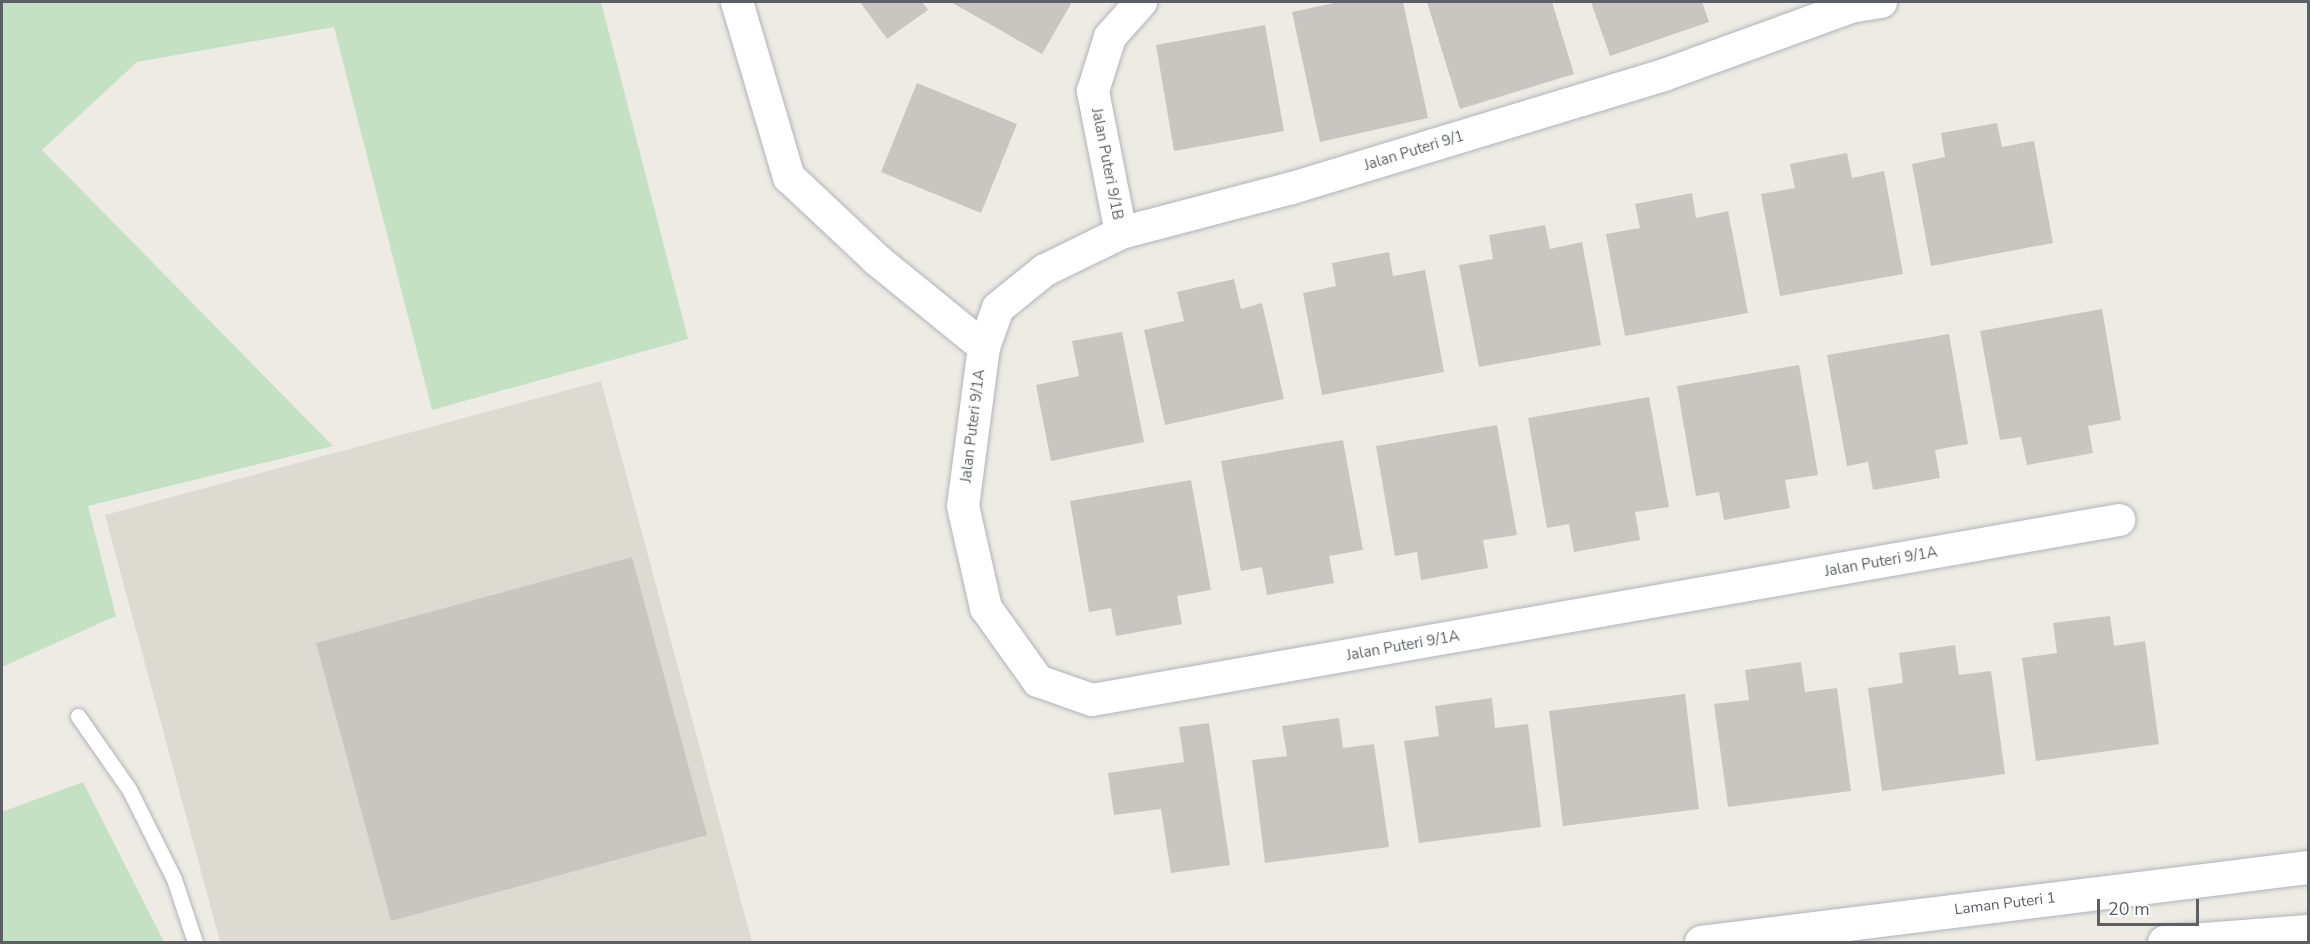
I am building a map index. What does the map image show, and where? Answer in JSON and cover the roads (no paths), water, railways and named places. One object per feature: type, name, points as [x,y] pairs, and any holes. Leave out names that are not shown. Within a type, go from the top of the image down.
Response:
[{"type":"main road","name":"Laman Puteri 1","points":[[1701,942],[2308,867]]},
{"type":"main road","points":[[2164,942],[2308,931]]},
{"type":"street","points":[[737,2],[789,177],[877,260],[984,347]]},
{"type":"street","name":"Jalan Puteri 9/1B","points":[[1121,233],[1093,91],[1110,37],[1141,2]]},
{"type":"street","name":"Jalan Puteri 9/1","points":[[984,347],[998,308],[1005,302],[1045,270],[1121,233],[1619,89],[1881,2]]},
{"type":"street","name":"Jalan Puteri 9/1A","points":[[984,347],[963,506],[986,608],[1038,681],[1092,700],[2119,520]]},
{"type":"lane","points":[[78,716],[129,789],[174,879],[195,942]]}]
